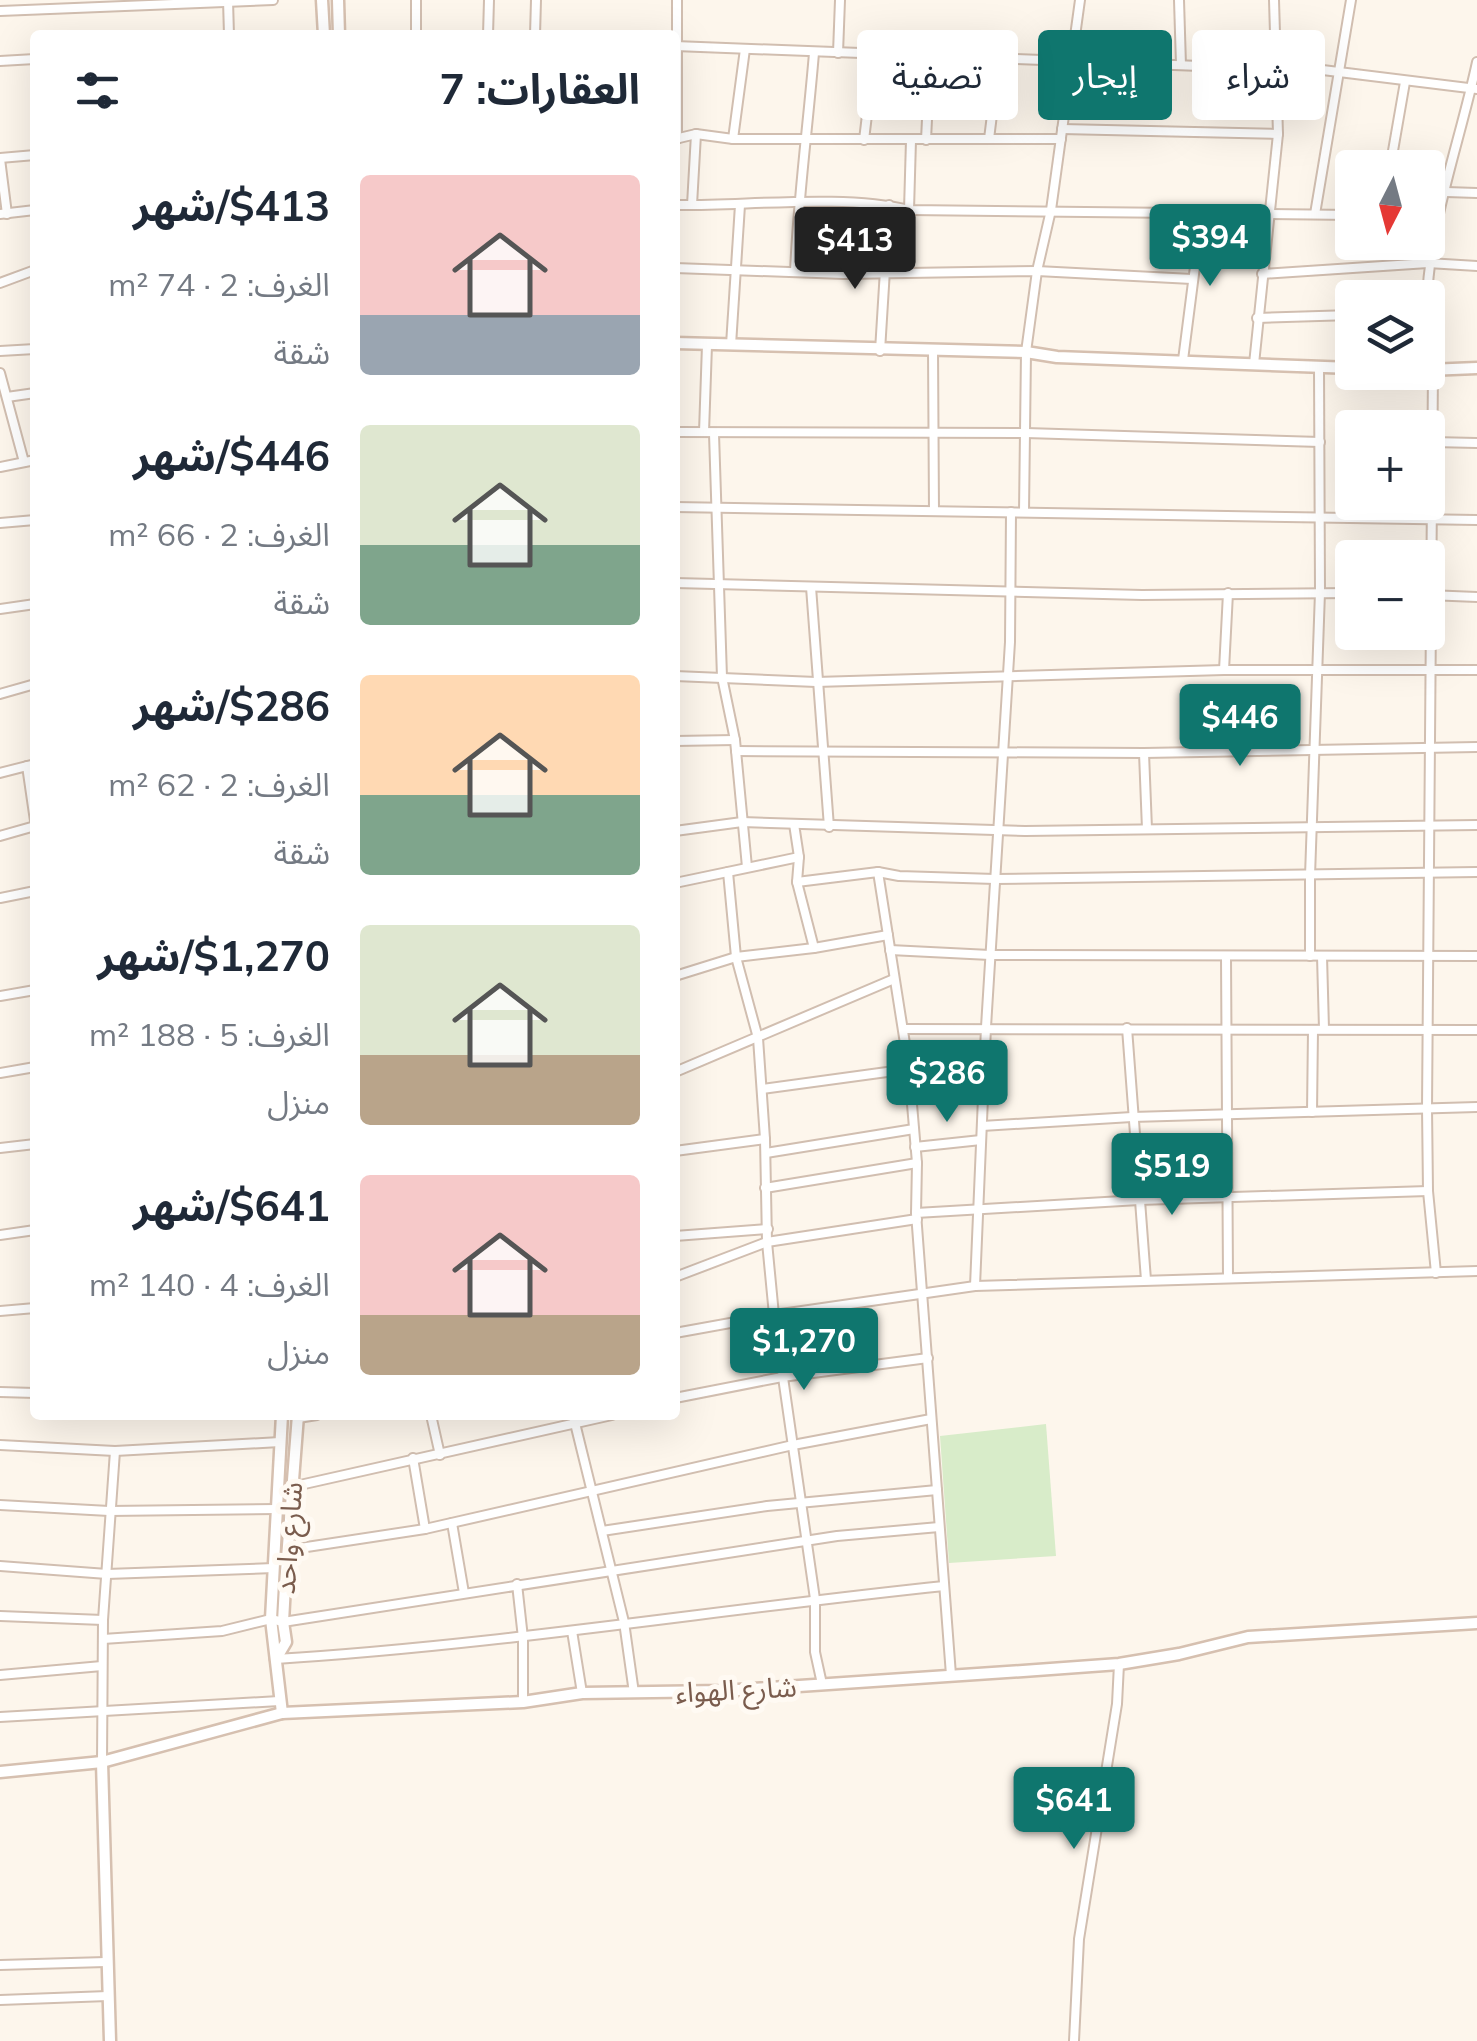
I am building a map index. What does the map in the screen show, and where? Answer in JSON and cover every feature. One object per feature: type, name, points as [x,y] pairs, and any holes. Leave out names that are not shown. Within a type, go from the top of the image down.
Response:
[{"type":"street","points":[[0,11],[126,2],[274,0]]},
{"type":"street","points":[[322,0],[324,30]]},
{"type":"street","points":[[338,0],[339,30]]},
{"type":"street","points":[[416,0],[416,30]]},
{"type":"street","points":[[488,30],[489,0]]},
{"type":"street","points":[[534,30],[536,0]]},
{"type":"street","points":[[676,30],[677,0]]},
{"type":"street","points":[[838,53],[840,0]]},
{"type":"street","points":[[1076,30],[1080,0]]},
{"type":"street","points":[[1179,0],[1180,65]]},
{"type":"street","points":[[1274,0],[1274,30]]},
{"type":"street","points":[[1315,214],[1352,0]]},
{"type":"street","points":[[228,2],[229,30]]},
{"type":"street","points":[[680,46],[857,55]]},
{"type":"street","points":[[733,139],[745,49]]},
{"type":"street","points":[[794,272],[814,53]]},
{"type":"street","points":[[0,61],[30,59]]},
{"type":"street","points":[[1477,62],[1474,89],[1446,192],[1477,193]]},
{"type":"street","points":[[1172,65],[1192,65]]},
{"type":"street","points":[[1325,70],[1474,89]]},
{"type":"street","points":[[1393,150],[1406,82]]},
{"type":"street","points":[[864,140],[866,120]]},
{"type":"street","points":[[926,140],[927,120]]},
{"type":"street","points":[[989,139],[991,120]]},
{"type":"street","points":[[1024,512],[1026,352],[1036,271],[1051,210],[1064,120]]},
{"type":"street","points":[[1254,364],[1277,120]]},
{"type":"street","points":[[680,138],[696,134],[733,139],[926,140],[1062,134],[1278,134]]},
{"type":"street","points":[[692,205],[696,134]]},
{"type":"street","points":[[909,210],[911,140]]},
{"type":"street","points":[[30,155],[0,158],[3,214],[30,211]]},
{"type":"street","points":[[680,205],[798,203],[889,205],[909,210],[1335,215]]},
{"type":"street","points":[[731,345],[740,205]]},
{"type":"street","points":[[880,350],[889,205]]},
{"type":"street","points":[[1182,360],[1202,212]]},
{"type":"street","points":[[1428,260],[1428,280]]},
{"type":"street","points":[[1262,274],[1428,264],[1477,266]]},
{"type":"street","points":[[680,268],[885,273],[1036,271],[1192,279]]},
{"type":"street","points":[[0,283],[30,272]]},
{"type":"street","points":[[1257,318],[1335,316]]},
{"type":"street","points":[[680,343],[1026,352],[1057,357],[1335,367]]},
{"type":"street","points":[[707,345],[722,677],[736,740],[747,868]]},
{"type":"street","points":[[0,350],[30,349]]},
{"type":"street","points":[[932,350],[934,511]]},
{"type":"street","points":[[1310,956],[1320,592],[1319,367]]},
{"type":"street","points":[[1445,369],[1477,368]]},
{"type":"street","points":[[0,373],[24,462]]},
{"type":"street","points":[[7,397],[30,395]]},
{"type":"street","points":[[680,432],[1026,433],[1320,442]]},
{"type":"street","points":[[1445,442],[1477,442]]},
{"type":"street","points":[[0,467],[30,461]]},
{"type":"street","points":[[680,507],[1335,516]]},
{"type":"street","points":[[975,1286],[986,1027],[1008,676],[1011,512]]},
{"type":"street","points":[[1445,519],[1477,520]]},
{"type":"street","points":[[0,523],[30,520]]},
{"type":"street","points":[[680,582],[1010,593],[1335,592]]},
{"type":"street","points":[[810,587],[828,827]]},
{"type":"street","points":[[1224,670],[1228,594]]},
{"type":"street","points":[[1445,596],[1477,598]]},
{"type":"street","points":[[0,610],[30,605]]},
{"type":"street","points":[[1431,650],[1427,1108],[1428,1191],[1436,1274]]},
{"type":"street","points":[[680,676],[816,682],[1316,668],[1477,670]]},
{"type":"street","points":[[0,694],[30,685]]},
{"type":"street","points":[[680,741],[736,740]]},
{"type":"street","points":[[736,751],[1004,754],[1477,747]]},
{"type":"street","points":[[1144,753],[1146,829]]},
{"type":"street","points":[[0,773],[30,765]]},
{"type":"street","points":[[680,830],[742,822],[998,831],[1477,825]]},
{"type":"street","points":[[794,824],[797,882],[814,948]]},
{"type":"street","points":[[0,836],[30,826]]},
{"type":"street","points":[[680,882],[798,857]]},
{"type":"street","points":[[728,872],[736,957],[758,1038],[774,1315],[816,1599],[815,1652],[822,1684]]},
{"type":"street","points":[[797,882],[878,872],[995,879],[1477,872]]},
{"type":"street","points":[[878,872],[909,1070],[916,1146],[916,1216],[952,1676]]},
{"type":"street","points":[[0,898],[30,892]]},
{"type":"street","points":[[680,974],[736,957],[888,935]]},
{"type":"street","points":[[890,950],[990,955],[1477,956]]},
{"type":"street","points":[[1322,956],[1324,1030]]},
{"type":"street","points":[[1226,957],[1228,1277]]},
{"type":"street","points":[[680,1070],[894,978]]},
{"type":"street","points":[[0,996],[30,991]]},
{"type":"street","points":[[1127,1028],[1146,1280]]},
{"type":"street","points":[[903,1029],[1477,1030]]},
{"type":"street","points":[[1312,1112],[1313,1030]]},
{"type":"street","points":[[0,1073],[30,1068]]},
{"type":"street","points":[[762,1089],[909,1070]]},
{"type":"street","points":[[982,1126],[1132,1117],[1477,1107]]},
{"type":"street","points":[[766,1152],[914,1129]]},
{"type":"street","points":[[680,1150],[766,1139]]},
{"type":"street","points":[[916,1146],[982,1140]]},
{"type":"street","points":[[0,1148],[30,1145]]},
{"type":"street","points":[[765,1188],[917,1164]]},
{"type":"street","points":[[680,1275],[767,1242],[916,1216],[1140,1200],[1428,1191]]},
{"type":"street","points":[[680,1236],[768,1229]]},
{"type":"street","points":[[0,1235],[30,1231]]},
{"type":"street","points":[[680,1333],[774,1315],[975,1286],[1477,1271]]},
{"type":"street","points":[[0,1311],[30,1308]]},
{"type":"street","points":[[680,1397],[928,1358]]},
{"type":"street","points":[[0,1392],[30,1394]]},
{"type":"street","points":[[287,1550],[425,1529],[793,1446],[932,1419]]},
{"type":"street","name":"شارع واحد","points":[[280,1707],[276,1659],[286,1642],[277,1621],[274,1568],[282,1420]]},
{"type":"street","name":"شارع واحد","points":[[277,1621],[298,1420]]},
{"type":"street","points":[[433,1420],[440,1455]]},
{"type":"street","points":[[291,1487],[440,1455],[574,1420],[624,1622],[634,1693]]},
{"type":"street","points":[[0,1445],[115,1451],[280,1442]]},
{"type":"street","points":[[110,2041],[102,1666],[115,1451]]},
{"type":"street","points":[[414,1458],[425,1529]]},
{"type":"street","points":[[602,1532],[801,1503],[937,1490]]},
{"type":"street","points":[[0,1505],[109,1511],[278,1509]]},
{"type":"street","points":[[452,1523],[464,1593]]},
{"type":"street","points":[[103,1639],[222,1631],[805,1544],[837,1536],[939,1527]]},
{"type":"street","points":[[0,1566],[107,1574],[274,1568]]},
{"type":"street","points":[[517,1584],[523,1638],[523,1702]]},
{"type":"street","points":[[276,1659],[523,1638],[624,1622],[944,1586]]},
{"type":"street","points":[[0,1616],[103,1620]]},
{"type":"street","name":"شارع الهواء","points":[[0,1772],[102,1762],[280,1707],[523,1702],[582,1694],[952,1676],[1119,1664],[1248,1638],[1477,1623]]},
{"type":"street","points":[[572,1632],[582,1694]]},
{"type":"street","points":[[1074,2041],[1079,1940],[1117,1704],[1119,1664]]},
{"type":"street","points":[[0,1675],[102,1666]]},
{"type":"street","points":[[0,1717],[280,1707]]},
{"type":"street","points":[[0,1965],[106,1962]]},
{"type":"street","points":[[0,2000],[108,1996]]},
{"type":"green space","points":[[1046,1424],[1056,1556],[949,1563],[940,1436]]}]
